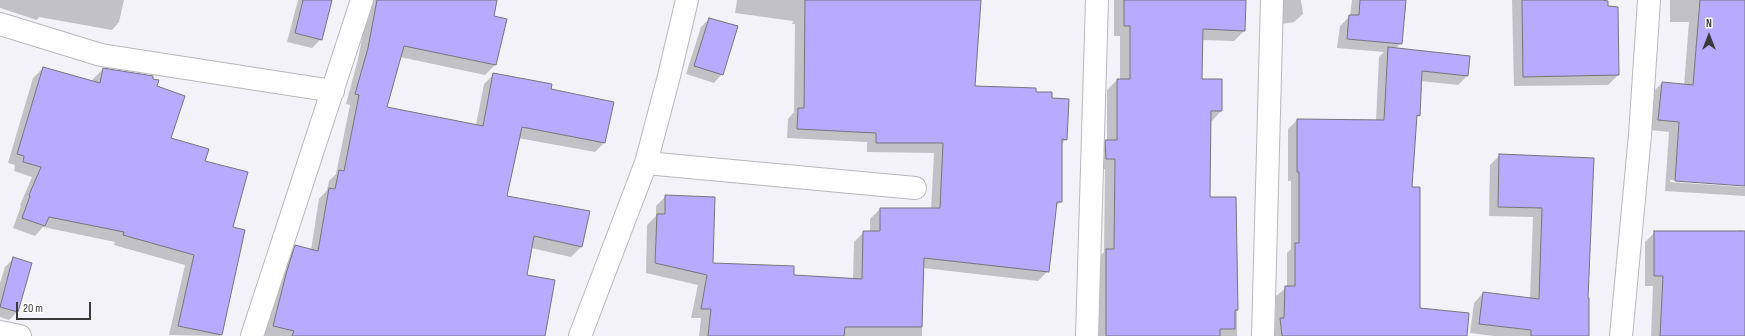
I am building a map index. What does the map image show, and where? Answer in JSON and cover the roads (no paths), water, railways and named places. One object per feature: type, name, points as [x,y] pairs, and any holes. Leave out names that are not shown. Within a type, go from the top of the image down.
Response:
[{"type":"street","points":[[252,336],[362,0]]},
{"type":"street","points":[[580,336],[646,163],[687,0]]},
{"type":"street","points":[[1087,336],[1097,0]]},
{"type":"street","points":[[1263,336],[1272,0]]},
{"type":"street","points":[[1621,336],[1640,135],[1649,0]]},
{"type":"street","points":[[0,24],[101,55],[333,91]]},
{"type":"street","points":[[646,163],[915,188]]},
{"type":"street","points":[[0,332],[20,336]]}]
